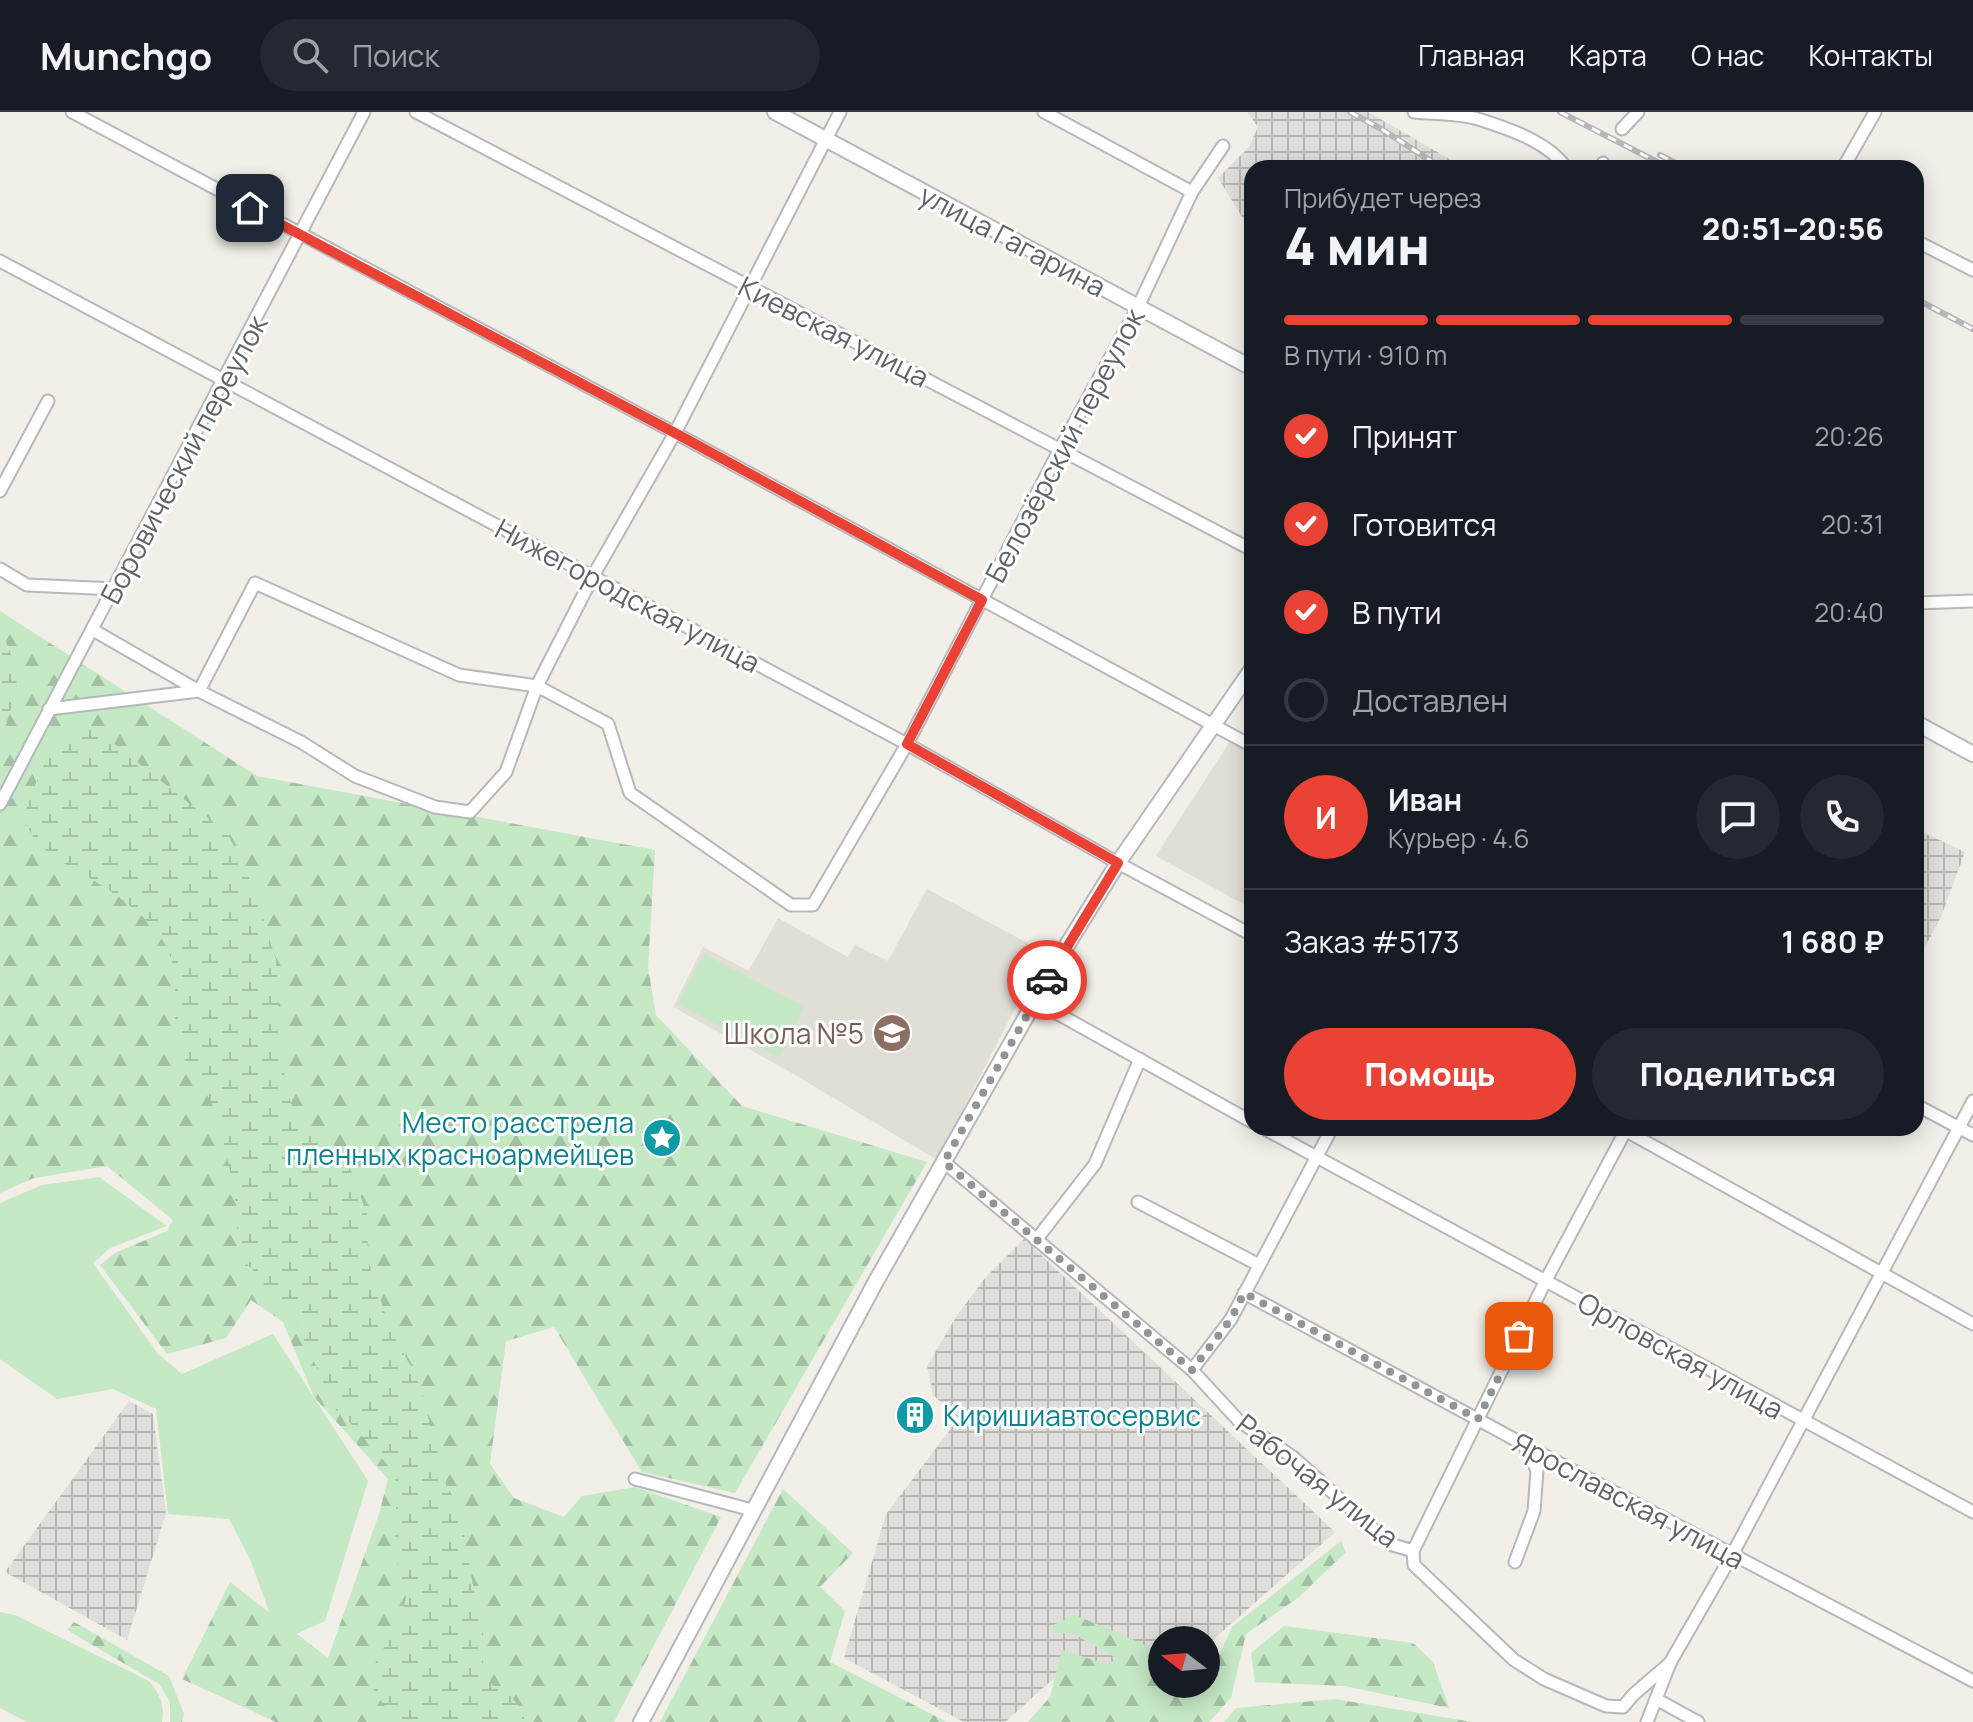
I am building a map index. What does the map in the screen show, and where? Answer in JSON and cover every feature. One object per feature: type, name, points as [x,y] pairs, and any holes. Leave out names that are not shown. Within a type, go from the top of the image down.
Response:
[{"type":"street","points":[[72,112],[675,433],[1244,742]]},
{"type":"street","name":"Боровический переулок","points":[[0,804],[116,589],[364,112]]},
{"type":"street","name":"Киевская улица","points":[[416,112],[1244,546]]},
{"type":"street","name":"улица Гагарина","points":[[775,112],[1244,364]]},
{"type":"street","points":[[93,630],[199,691],[301,742],[355,776],[435,807],[470,812],[506,772],[537,686],[593,576],[675,433],[840,112]]},
{"type":"street","points":[[1044,112],[1192,192]]},
{"type":"street","points":[[1414,112],[1476,118],[1557,154],[1561,160]]},
{"type":"street","points":[[1622,129],[1638,112]]},
{"type":"street","points":[[1848,160],[1875,112]]},
{"type":"street","name":"Белозёрский переулок","points":[[537,686],[608,724],[630,793],[791,905],[813,905],[907,744],[1060,449],[1138,307],[1192,192],[1223,146]]},
{"type":"street","points":[[1924,245],[1973,270]]},
{"type":"street","name":"Нижегородская улица","points":[[0,261],[907,744],[1244,931]]},
{"type":"street","points":[[0,491],[48,401]]},
{"type":"street","points":[[0,569],[27,585],[116,589]]},
{"type":"street","points":[[199,691],[255,583],[459,675],[537,686]]},
{"type":"street","points":[[1924,603],[1973,601]]},
{"type":"street","points":[[641,1722],[875,1283],[1035,1001],[1118,863],[1244,680]]},
{"type":"street","points":[[49,709],[199,691]]},
{"type":"street","points":[[1924,727],[1973,754]]},
{"type":"street","points":[[1035,1001],[1244,1118]]},
{"type":"street","points":[[1036,1240],[1095,1164],[1140,1059]]},
{"type":"street","points":[[1647,1722],[1670,1663],[1732,1555],[1973,1101]]},
{"type":"street","points":[[1924,1109],[1973,1135]]},
{"type":"street","name":"Орловская улица","points":[[1277,1136],[1973,1512]]},
{"type":"street","points":[[1192,1370],[1231,1319],[1327,1136]]},
{"type":"street","points":[[1413,1551],[1546,1280],[1621,1136]]},
{"type":"street","points":[[1637,1136],[1973,1324]]},
{"type":"street","name":"Рабочая улица","points":[[944,1162],[1192,1370],[1239,1421],[1293,1457],[1390,1544],[1413,1551],[1414,1565],[1514,1660],[1544,1679],[1606,1706],[1623,1707],[1670,1663]]},
{"type":"street","points":[[1138,1202],[1259,1265]]},
{"type":"street","name":"Ярославская улица","points":[[1244,1293],[1973,1681]]},
{"type":"street","points":[[1515,1562],[1534,1511],[1537,1470],[1523,1444]]},
{"type":"street","points":[[635,1479],[752,1510]]},
{"type":"street","points":[[1656,1699],[1698,1722]]},
{"type":"shaded area","points":[[1247,112],[1368,112],[1451,160],[1244,160],[1244,220],[1218,178],[1249,147],[1258,127]]},
{"type":"shaded area","points":[[1232,738],[1244,745],[1244,905],[1156,856]]},
{"type":"shaded area","points":[[1924,833],[1965,852],[1941,917],[1924,948]]},
{"type":"shaded area","points":[[927,889],[1044,952],[937,1160],[790,1072],[673,1007],[703,947],[749,971],[778,918],[848,957],[855,945],[888,961]]},
{"type":"shaded area","points":[[1024,1239],[1335,1532],[1220,1634],[1220,1626],[1148,1626],[1148,1661],[1052,1680],[1005,1722],[964,1722],[844,1658],[886,1514],[959,1418],[933,1395],[927,1366],[956,1317],[985,1278]]},
{"type":"shaded area","points":[[129,1401],[153,1414],[166,1513],[127,1640],[5,1572]]},
{"type":"green space","points":[[0,611],[257,776],[655,850],[648,967],[656,1015],[742,1106],[927,1162],[735,1493],[642,1472],[554,1327],[506,1341],[490,1464],[514,1498],[564,1517],[582,1496],[635,1487],[721,1517],[614,1722],[276,1722],[182,1679],[230,1582],[328,1658],[379,1514],[388,1479],[314,1397],[283,1322],[251,1300],[226,1338],[167,1354],[100,1265],[115,1253],[167,1231],[173,1220],[107,1166],[34,1178],[0,1193]]},
{"type":"green space","points":[[0,633],[4,636],[17,672],[16,691],[0,745]]},
{"type":"green space","points":[[90,730],[108,739],[228,834],[253,886],[276,960],[287,1094],[295,1112],[334,1145],[346,1160],[355,1180],[368,1218],[367,1257],[390,1329],[418,1379],[447,1488],[459,1504],[475,1597],[483,1615],[483,1669],[492,1685],[509,1695],[522,1709],[525,1722],[396,1722],[371,1686],[373,1667],[402,1616],[406,1597],[394,1550],[397,1491],[393,1471],[337,1412],[296,1322],[275,1305],[259,1276],[242,1256],[232,1181],[214,1109],[184,1058],[177,1039],[175,980],[165,944],[151,925],[123,900],[43,848],[23,817],[41,771],[54,749],[71,734]]},
{"type":"green space","points":[[704,954],[805,1007],[779,1057],[678,1004]]},
{"type":"green space","points":[[99,1177],[167,1226],[110,1248],[93,1263],[158,1354],[182,1374],[273,1334],[368,1481],[325,1621],[280,1641],[250,1559],[229,1519],[168,1514],[156,1409],[113,1389],[57,1399],[0,1359],[0,1203],[42,1185]]},
{"type":"green space","points":[[783,1489],[853,1553],[820,1587],[845,1611],[830,1662],[947,1722],[660,1722]]},
{"type":"green space","points":[[1341,1541],[1346,1552],[1299,1597],[1246,1634],[1231,1698],[1209,1722],[1028,1722],[1050,1697],[1062,1650],[1106,1664],[1118,1659],[1074,1634],[1055,1633],[1051,1626],[1075,1615],[1148,1646],[1148,1698],[1220,1698],[1220,1653],[1232,1627]]},
{"type":"green space","points":[[0,1612],[15,1615],[149,1681],[161,1700],[162,1722],[27,1722],[0,1708]]},
{"type":"green space","points":[[74,1622],[169,1676],[184,1714],[182,1722],[170,1722],[170,1702],[159,1684],[67,1630]]},
{"type":"green space","points":[[1284,1626],[1413,1643],[1433,1662],[1449,1708],[1345,1686],[1255,1682],[1251,1653]]},
{"type":"green space","points":[[1335,1699],[1472,1722],[1224,1722],[1236,1708]]},
{"type":"railway","points":[[1350,112],[1430,160]]},
{"type":"railway","points":[[1560,112],[1653,160]]},
{"type":"railway","points":[[1660,155],[1670,160]]},
{"type":"railway","points":[[1924,303],[1973,329]]},
{"type":"way so far","points":[[1047,980],[944,1162],[1192,1370],[1231,1319],[1244,1293],[1478,1419],[1519,1336]]},
{"type":"place","name":"Школа №5","points":[[892,1033]]},
{"type":"place","name":"Место расстрела пленных красноармейцев","points":[[662,1138]]},
{"type":"place","name":"Киришиавтосервис","points":[[915,1415]]},
{"type":"route","points":[[250,208],[982,600],[907,744],[1118,863],[1047,980]]}]
